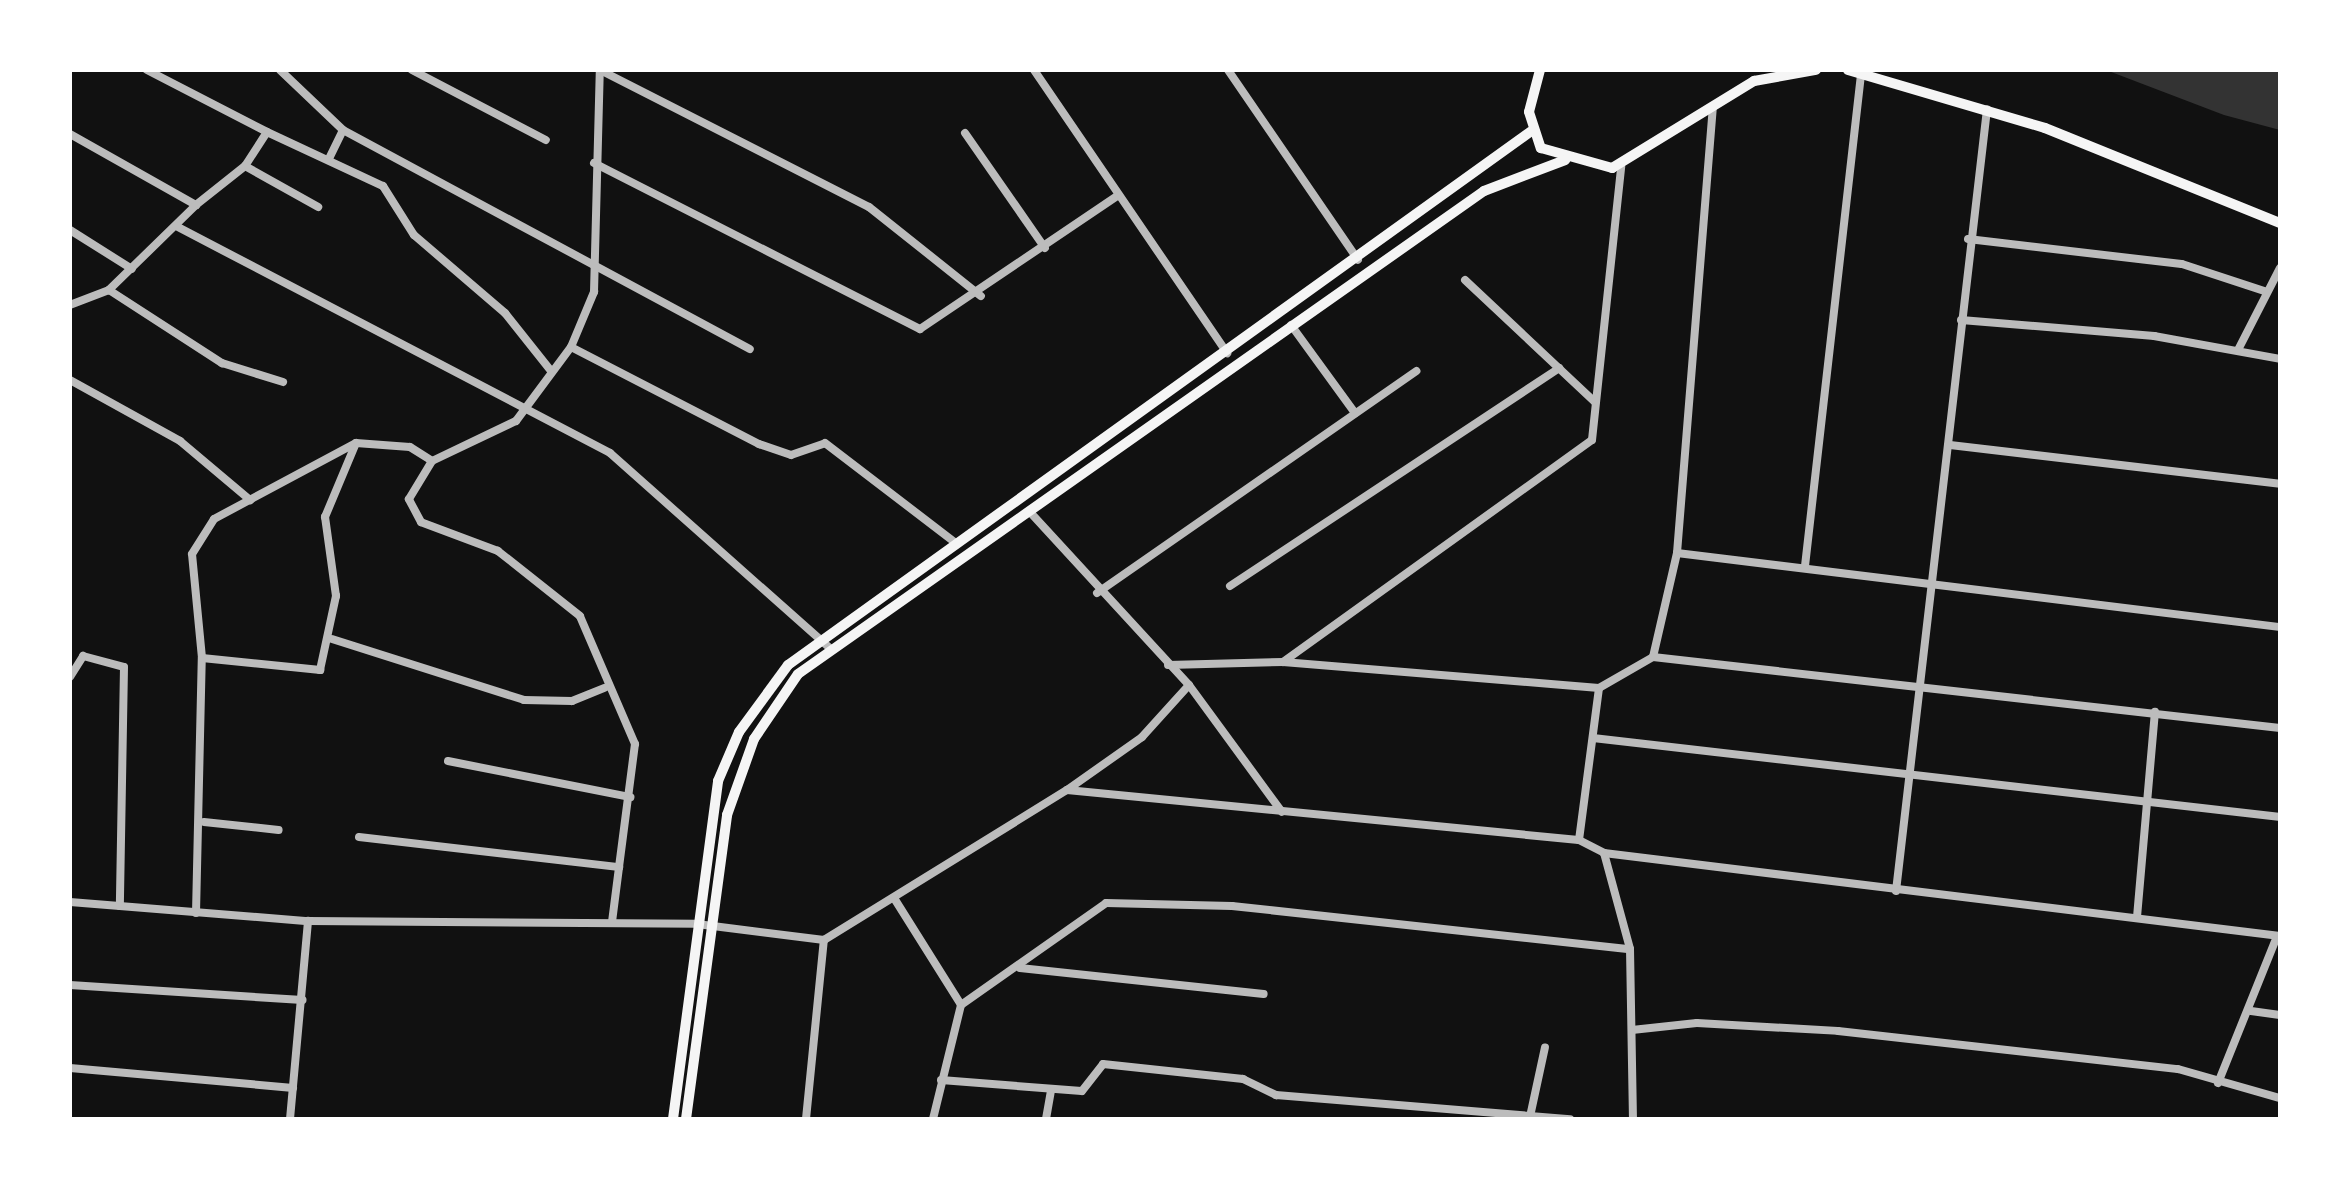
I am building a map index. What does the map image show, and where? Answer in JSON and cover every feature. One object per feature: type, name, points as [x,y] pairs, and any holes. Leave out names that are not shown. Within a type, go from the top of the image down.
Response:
[{"type":"main road","points":[[673,1119],[697,924],[726,758],[754,708],[818,638],[1358,260],[1530,132],[1540,70]]},
{"type":"main road","points":[[686,1119],[712,926],[742,762],[783,693],[831,649],[1505,177],[1565,160],[1621,167],[1712,110],[1757,75],[1816,70]]},
{"type":"main road","points":[[1848,70],[1987,109],[2280,223]]},
{"type":"main road","points":[[1530,132],[1565,160]]},
{"type":"street","points":[[147,70],[391,192],[414,235],[505,313],[552,372]]},
{"type":"street","points":[[280,70],[343,130],[594,261],[750,348]]},
{"type":"street","points":[[412,70],[546,140]]},
{"type":"street","points":[[612,922],[635,744],[605,688],[573,604],[484,544],[422,522],[411,490],[432,462],[491,438],[528,405],[571,347],[594,292],[594,163],[600,70],[868,207],[980,296]]},
{"type":"street","points":[[615,78],[628,70]]},
{"type":"street","points":[[1034,70],[1227,352]]},
{"type":"street","points":[[1228,70],[1358,260]]},
{"type":"street","points":[[1806,566],[1862,74]]},
{"type":"street","points":[[1896,891],[1936,582],[1968,239],[1987,109]]},
{"type":"street","points":[[1653,658],[1677,553],[1712,110]]},
{"type":"street","points":[[329,159],[343,130]]},
{"type":"street","points":[[70,304],[109,290],[196,206],[245,166],[267,132]]},
{"type":"street","points":[[965,133],[1045,248]]},
{"type":"street","points":[[70,134],[196,206]]},
{"type":"street","points":[[594,163],[915,327],[934,327],[1117,196]]},
{"type":"street","points":[[245,166],[318,207]]},
{"type":"street","points":[[1283,662],[1582,451],[1597,422],[1595,402],[1621,167]]},
{"type":"street","points":[[176,226],[528,405],[662,492],[831,649]]},
{"type":"street","points":[[70,230],[132,268]]},
{"type":"street","points":[[1968,239],[2182,264],[2267,292]]},
{"type":"street","points":[[2238,350],[2280,268]]},
{"type":"street","points":[[1465,280],[1595,402]]},
{"type":"street","points":[[109,290],[222,363],[283,382]]},
{"type":"street","points":[[1961,320],[2238,350],[2280,359]]},
{"type":"street","points":[[1291,325],[1354,412]]},
{"type":"street","points":[[571,347],[759,444],[791,455],[825,443],[956,544]]},
{"type":"street","points":[[1230,586],[1559,368]]},
{"type":"street","points":[[1097,594],[1416,371]]},
{"type":"street","points":[[70,380],[180,441],[250,500]]},
{"type":"street","points":[[196,913],[204,822],[202,658],[192,554],[214,520],[356,444],[410,447],[432,462]]},
{"type":"street","points":[[202,658],[314,673],[332,639],[336,596],[323,530],[356,444]]},
{"type":"street","points":[[1950,445],[2280,484]]},
{"type":"street","points":[[1029,512],[1097,594],[1189,684],[1282,812]]},
{"type":"street","points":[[1677,553],[2280,627]]},
{"type":"street","points":[[332,639],[524,700],[572,701],[605,688]]},
{"type":"street","points":[[70,677],[82,656],[124,667],[120,906]]},
{"type":"street","points":[[1168,665],[1283,662],[1599,688],[1653,658],[1923,682],[2280,728]]},
{"type":"street","points":[[70,902],[308,921],[697,924],[824,940],[1066,790],[1142,737],[1189,684]]},
{"type":"street","points":[[1579,840],[1599,688]]},
{"type":"street","points":[[2137,917],[2155,712]]},
{"type":"street","points":[[1592,738],[1911,775],[2147,796],[2280,817]]},
{"type":"street","points":[[448,761],[630,797]]},
{"type":"street","points":[[1066,790],[1579,840],[1604,853],[2278,936],[2251,1011],[2218,1082]]},
{"type":"street","points":[[204,822],[279,830]]},
{"type":"street","points":[[359,837],[619,867]]},
{"type":"street","points":[[1604,853],[1630,949],[1633,1119]]},
{"type":"street","points":[[894,898],[962,1004]]},
{"type":"street","points":[[933,1119],[962,1004],[1020,968],[1089,908],[1118,901],[1630,949]]},
{"type":"street","points":[[290,1119],[308,921]]},
{"type":"street","points":[[806,1119],[824,940]]},
{"type":"street","points":[[1020,968],[1264,994]]},
{"type":"street","points":[[70,985],[303,1000]]},
{"type":"street","points":[[2251,1011],[2280,1014]]},
{"type":"street","points":[[1632,1030],[1697,1023],[1838,1031],[2178,1069],[2280,1098]]},
{"type":"street","points":[[1530,1112],[1544,1048]]},
{"type":"street","points":[[942,1080],[1082,1091],[1099,1064],[1242,1079],[1276,1095],[1530,1112],[1570,1119]]},
{"type":"street","points":[[70,1068],[293,1088]]},
{"type":"street","points":[[1046,1119],[1050,1090]]},
{"type":"shaded area","points":[[2106,70],[2280,70],[2280,130],[2224,115]]}]
